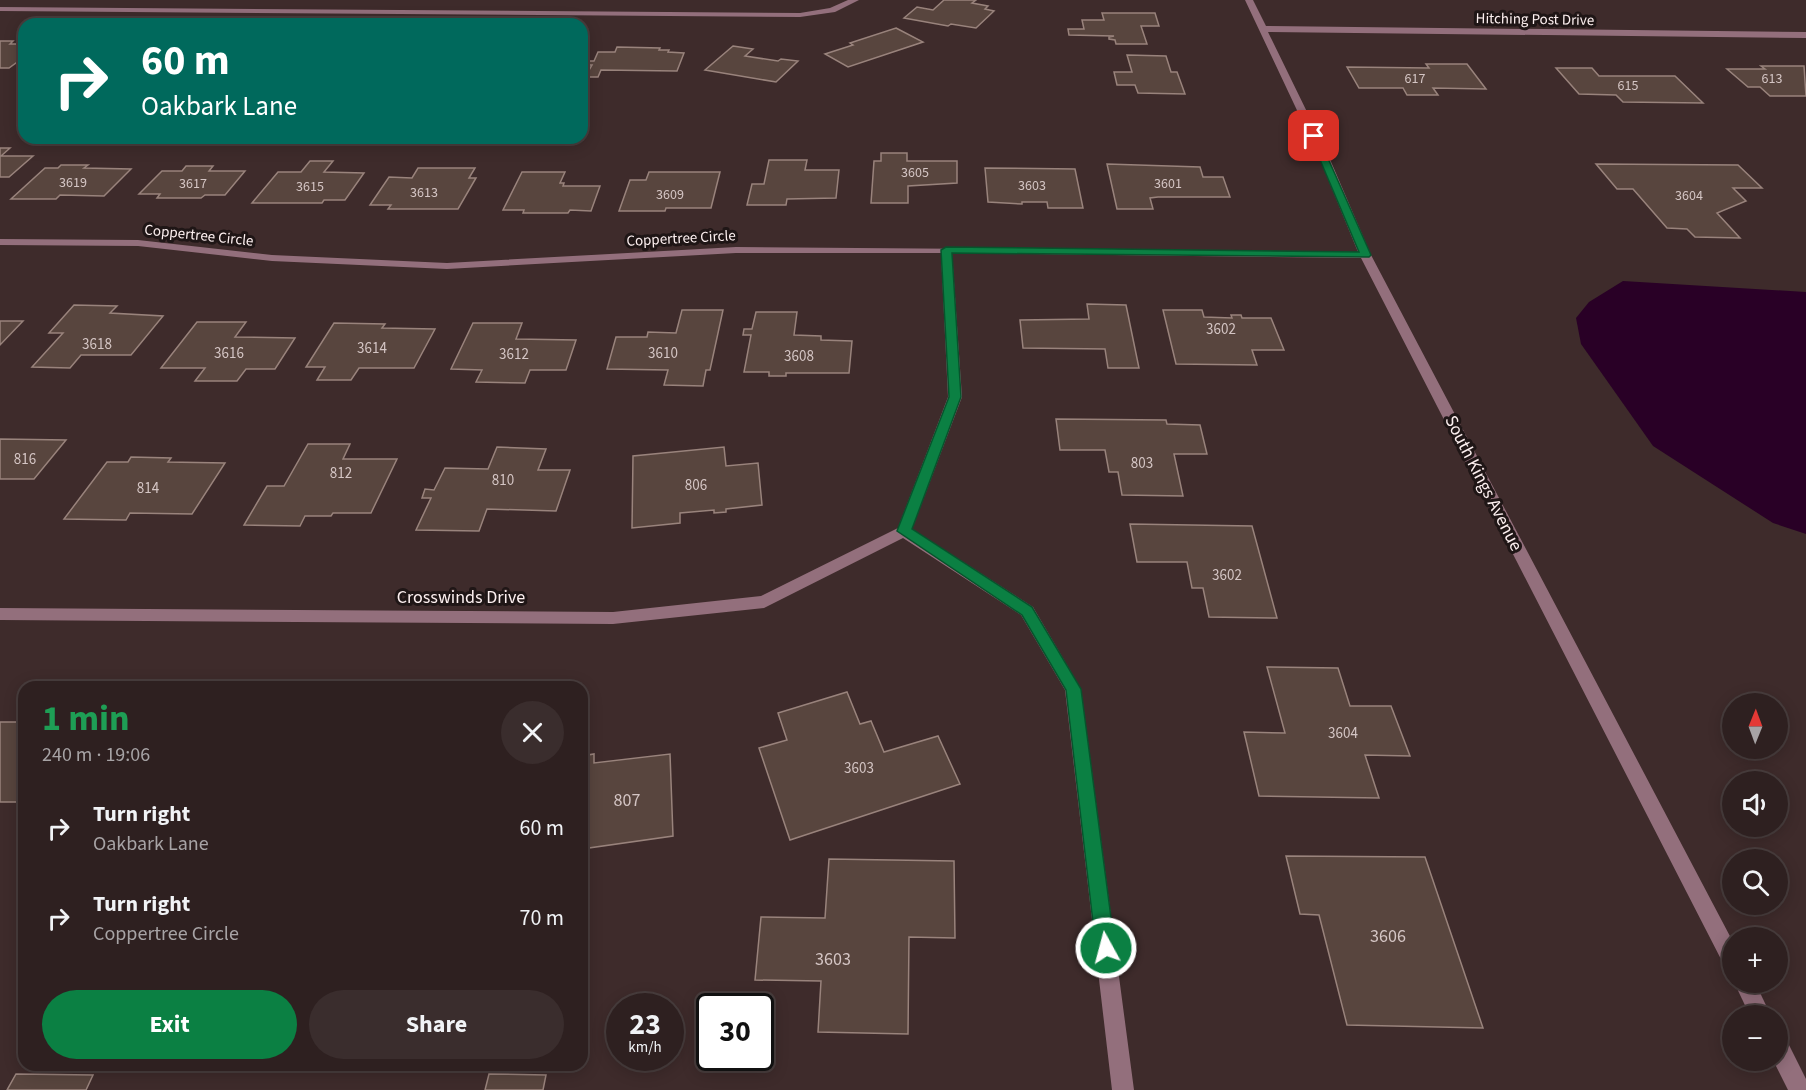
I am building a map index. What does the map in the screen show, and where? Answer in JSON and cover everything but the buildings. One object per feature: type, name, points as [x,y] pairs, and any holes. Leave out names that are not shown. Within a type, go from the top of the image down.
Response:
[{"type":"street","points":[[0,9],[800,15],[844,7],[855,0]]},
{"type":"street","name":"South Kings Avenue","points":[[1249,0],[1324,157],[1365,255],[1722,941]]},
{"type":"street","name":"Hitching Post Drive","points":[[1264,30],[1806,35]]},
{"type":"street","name":"Coppertree Circle","points":[[0,242],[138,243],[272,258],[447,266],[736,250],[1365,255]]},
{"type":"street","points":[[946,250],[955,397],[904,531],[1027,611],[1073,689],[1123,1090]]},
{"type":"street","name":"Crosswinds Drive","points":[[0,614],[613,618],[764,603],[904,531]]},
{"type":"street","points":[[1788,1067],[1800,1090]]},
{"type":"shaded area","points":[[1623,281],[1806,292],[1806,534],[1773,523],[1653,446],[1581,344],[1576,318],[1589,302]]},
{"type":"route","points":[[1106,948],[1073,689],[1027,611],[904,531],[955,397],[946,250],[1365,255],[1314,136]]}]
